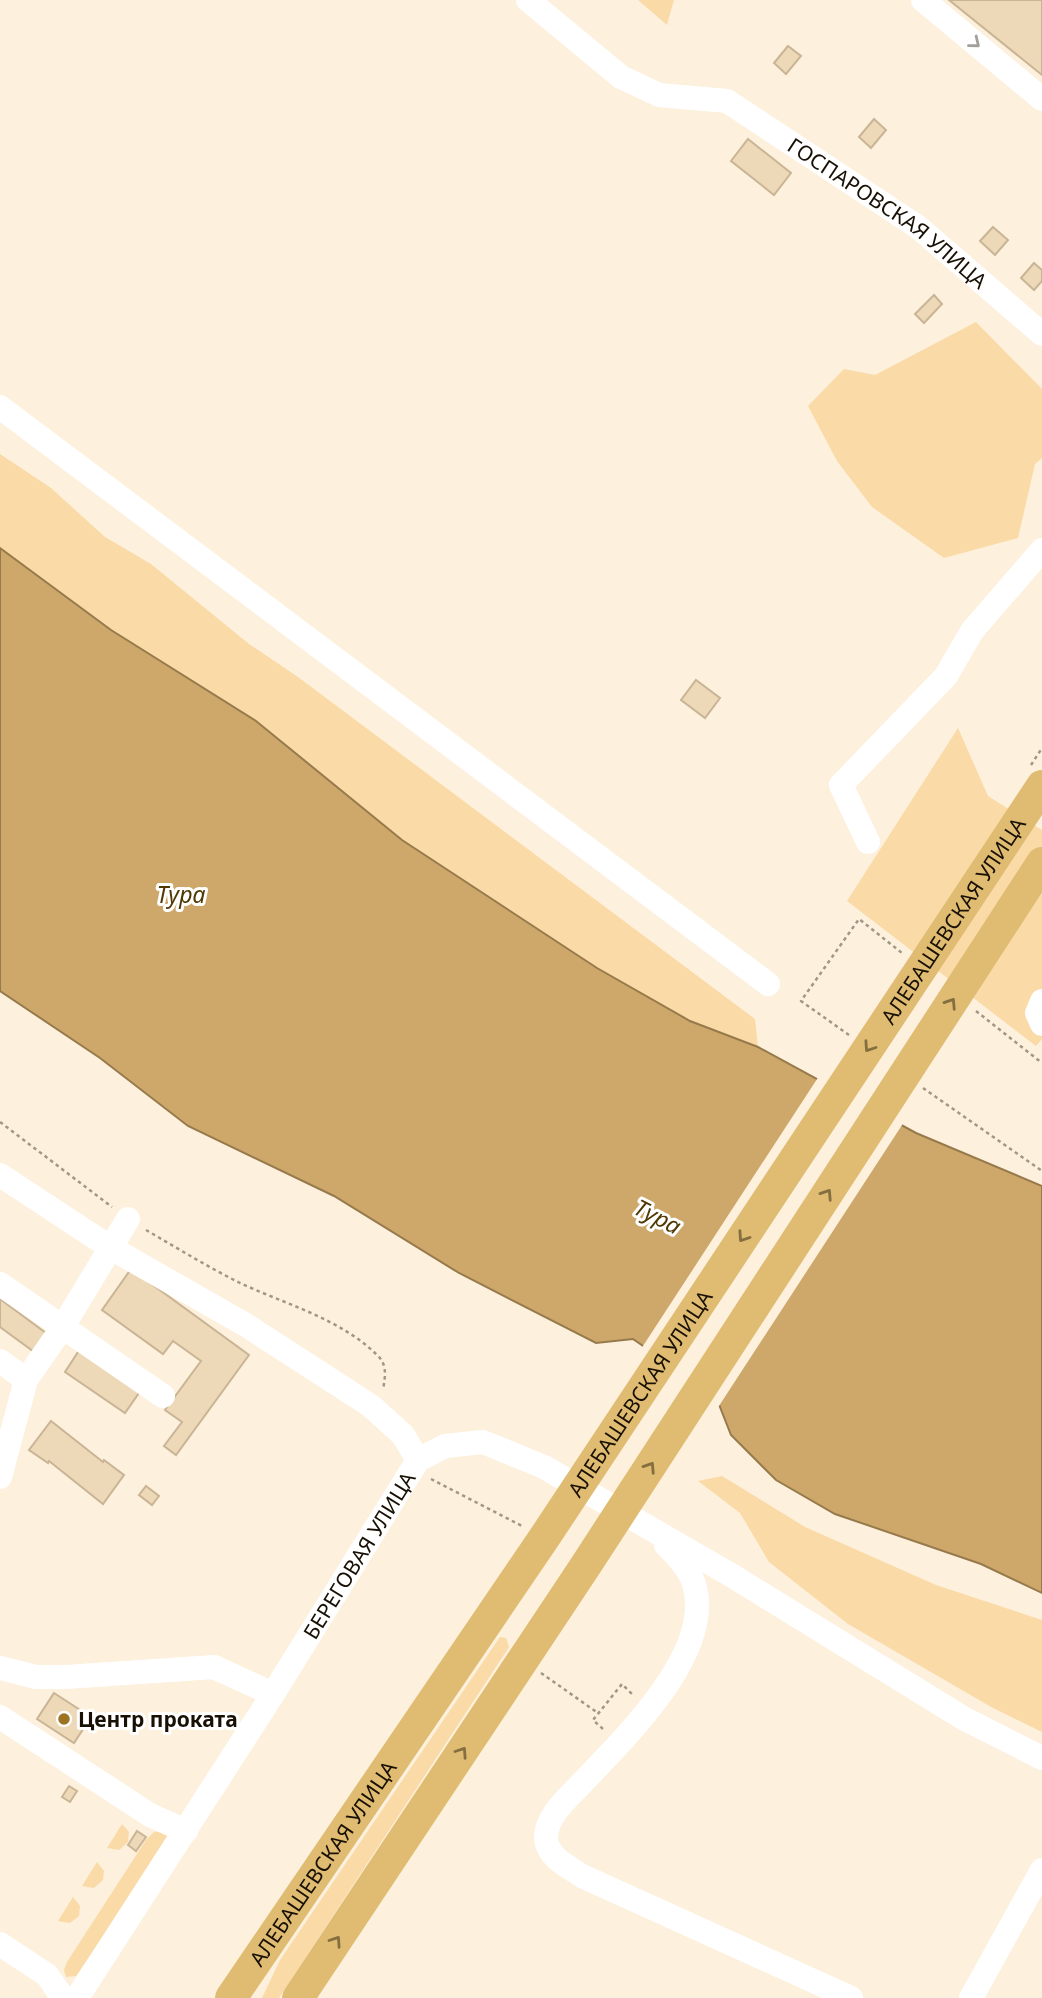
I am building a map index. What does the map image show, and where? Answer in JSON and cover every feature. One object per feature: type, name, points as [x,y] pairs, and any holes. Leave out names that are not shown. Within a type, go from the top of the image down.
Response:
[{"type":"main road","name":"АЛЕБАШЕВСКАЯ УЛИЦА","points":[[231,1998],[480,1631],[533,1544],[1042,786]]},
{"type":"main road","name":"АЛЕБАШЕВСКАЯ УЛИЦА","points":[[298,1998],[529,1668],[578,1576],[1042,863]]},
{"type":"main road","points":[[533,1544],[524,1586],[532,1598],[539,1602],[553,1601],[578,1576]]},
{"type":"main road","points":[[480,1631],[496,1626],[506,1627],[518,1635],[529,1668]]},
{"type":"street","name":"ГОСПАРОВСКАЯ УЛИЦА","points":[[528,0],[621,77],[659,95],[727,101],[918,227],[1042,334]]},
{"type":"street","points":[[923,0],[1042,99]]},
{"type":"street","points":[[0,407],[768,984]]},
{"type":"street","points":[[869,842],[841,785],[946,676],[972,631],[1042,550]]},
{"type":"street","points":[[1042,1001],[1037,1013],[1042,1024]]},
{"type":"street","points":[[0,1175],[111,1248],[246,1325],[371,1406],[402,1435],[422,1468]]},
{"type":"street","points":[[0,1477],[26,1380],[62,1328],[128,1219]]},
{"type":"street","points":[[0,1284],[163,1396]]},
{"type":"street","points":[[0,1361],[26,1380]]},
{"type":"street","name":"БЕРЕГОВАЯ УЛИЦА","points":[[77,1998],[422,1468],[445,1446],[483,1442],[555,1472],[653,1532],[731,1575],[963,1718],[1042,1758]]},
{"type":"street","points":[[653,1532],[684,1563],[695,1584],[691,1638],[681,1665],[666,1686],[559,1808],[551,1821],[546,1839],[551,1853],[582,1876],[851,1998]]},
{"type":"street","points":[[0,1668],[46,1677],[214,1667],[273,1694]]},
{"type":"street","points":[[0,1717],[150,1815],[186,1830]]},
{"type":"street","points":[[971,1998],[1042,1870]]},
{"type":"street","points":[[0,1944],[47,1975],[63,1998]]},
{"type":"path","points":[[0,1122],[128,1219],[241,1283],[280,1298],[353,1336],[379,1356],[386,1371],[383,1393]]},
{"type":"path","points":[[422,1468],[533,1544]]},
{"type":"path","points":[[529,1668],[598,1713]]},
{"type":"path","points":[[593,1720],[622,1684]]},
{"type":"shaded area","points":[[638,0],[674,0],[667,25]]},
{"type":"shaded area","points":[[976,322],[1042,389],[1042,458],[1035,464],[1018,538],[944,558],[872,507],[837,461],[808,406],[844,369],[875,375]]},
{"type":"shaded area","points":[[0,454],[51,488],[105,537],[151,564],[249,644],[298,677],[755,1019],[758,1047],[690,1021],[597,968],[401,840],[257,721],[111,630],[0,548]]},
{"type":"shaded area","points":[[958,728],[988,796],[1042,830],[1042,1039],[1036,1046],[847,901]]},
{"type":"shaded area","points":[[722,1476],[805,1527],[936,1585],[1042,1620],[1042,1732],[993,1708],[848,1624],[769,1562],[740,1513],[698,1481]]},
{"type":"shaded area","points":[[500,1637],[506,1638],[509,1647],[279,1998],[262,1998],[280,1960]]},
{"type":"shaded area","points":[[122,1824],[129,1832],[128,1842],[119,1850],[107,1848]]},
{"type":"shaded area","points":[[162,1831],[168,1834],[170,1839],[76,1976],[66,1977],[64,1970],[67,1962],[146,1840],[154,1832]]},
{"type":"shaded area","points":[[97,1862],[104,1871],[103,1880],[94,1888],[82,1886]]},
{"type":"shaded area","points":[[73,1897],[80,1906],[79,1916],[70,1923],[58,1921]]},
{"type":"water","name":"Тура","points":[[0,548],[111,630],[256,721],[402,840],[597,968],[690,1021],[758,1047],[916,1133],[1042,1186],[1042,1593],[981,1564],[835,1514],[776,1480],[731,1435],[716,1397],[633,1339],[596,1343],[459,1273],[334,1196],[188,1126],[100,1058],[0,991]]},
{"type":"pier","points":[[819,1076],[904,1122],[717,1409],[713,1399],[641,1349]]},
{"type":"building","points":[[949,0],[1042,0],[1042,75]]},
{"type":"building","points":[[788,46],[801,56],[786,74],[774,63]]},
{"type":"building","points":[[874,119],[886,130],[871,148],[859,137]]},
{"type":"building","points":[[748,139],[791,173],[774,195],[731,161]]},
{"type":"building","points":[[993,227],[1008,240],[995,255],[980,241]]},
{"type":"building","points":[[1034,263],[1042,270],[1042,281],[1034,290],[1021,278]]},
{"type":"building","points":[[934,295],[942,304],[924,323],[915,314]]},
{"type":"building","points":[[696,680],[720,698],[705,718],[681,700]]},
{"type":"building","points":[[131,1269],[249,1355],[176,1455],[164,1446],[182,1422],[165,1410],[201,1361],[173,1341],[163,1354],[102,1310]]},
{"type":"building","points":[[0,1299],[50,1336],[37,1354],[0,1327]]},
{"type":"building","points":[[80,1349],[141,1390],[125,1413],[65,1372]]},
{"type":"building","points":[[51,1421],[124,1475],[103,1504],[49,1461],[48,1463],[29,1450]]},
{"type":"building","points":[[146,1486],[159,1496],[152,1505],[139,1495]]},
{"type":"building","points":[[54,1693],[91,1717],[74,1743],[37,1719]]},
{"type":"building","points":[[69,1786],[77,1791],[70,1802],[62,1797]]},
{"type":"building","points":[[137,1831],[146,1837],[136,1851],[128,1845]]},
{"type":"place","name":"Центр проката","points":[[64,1719]]}]
